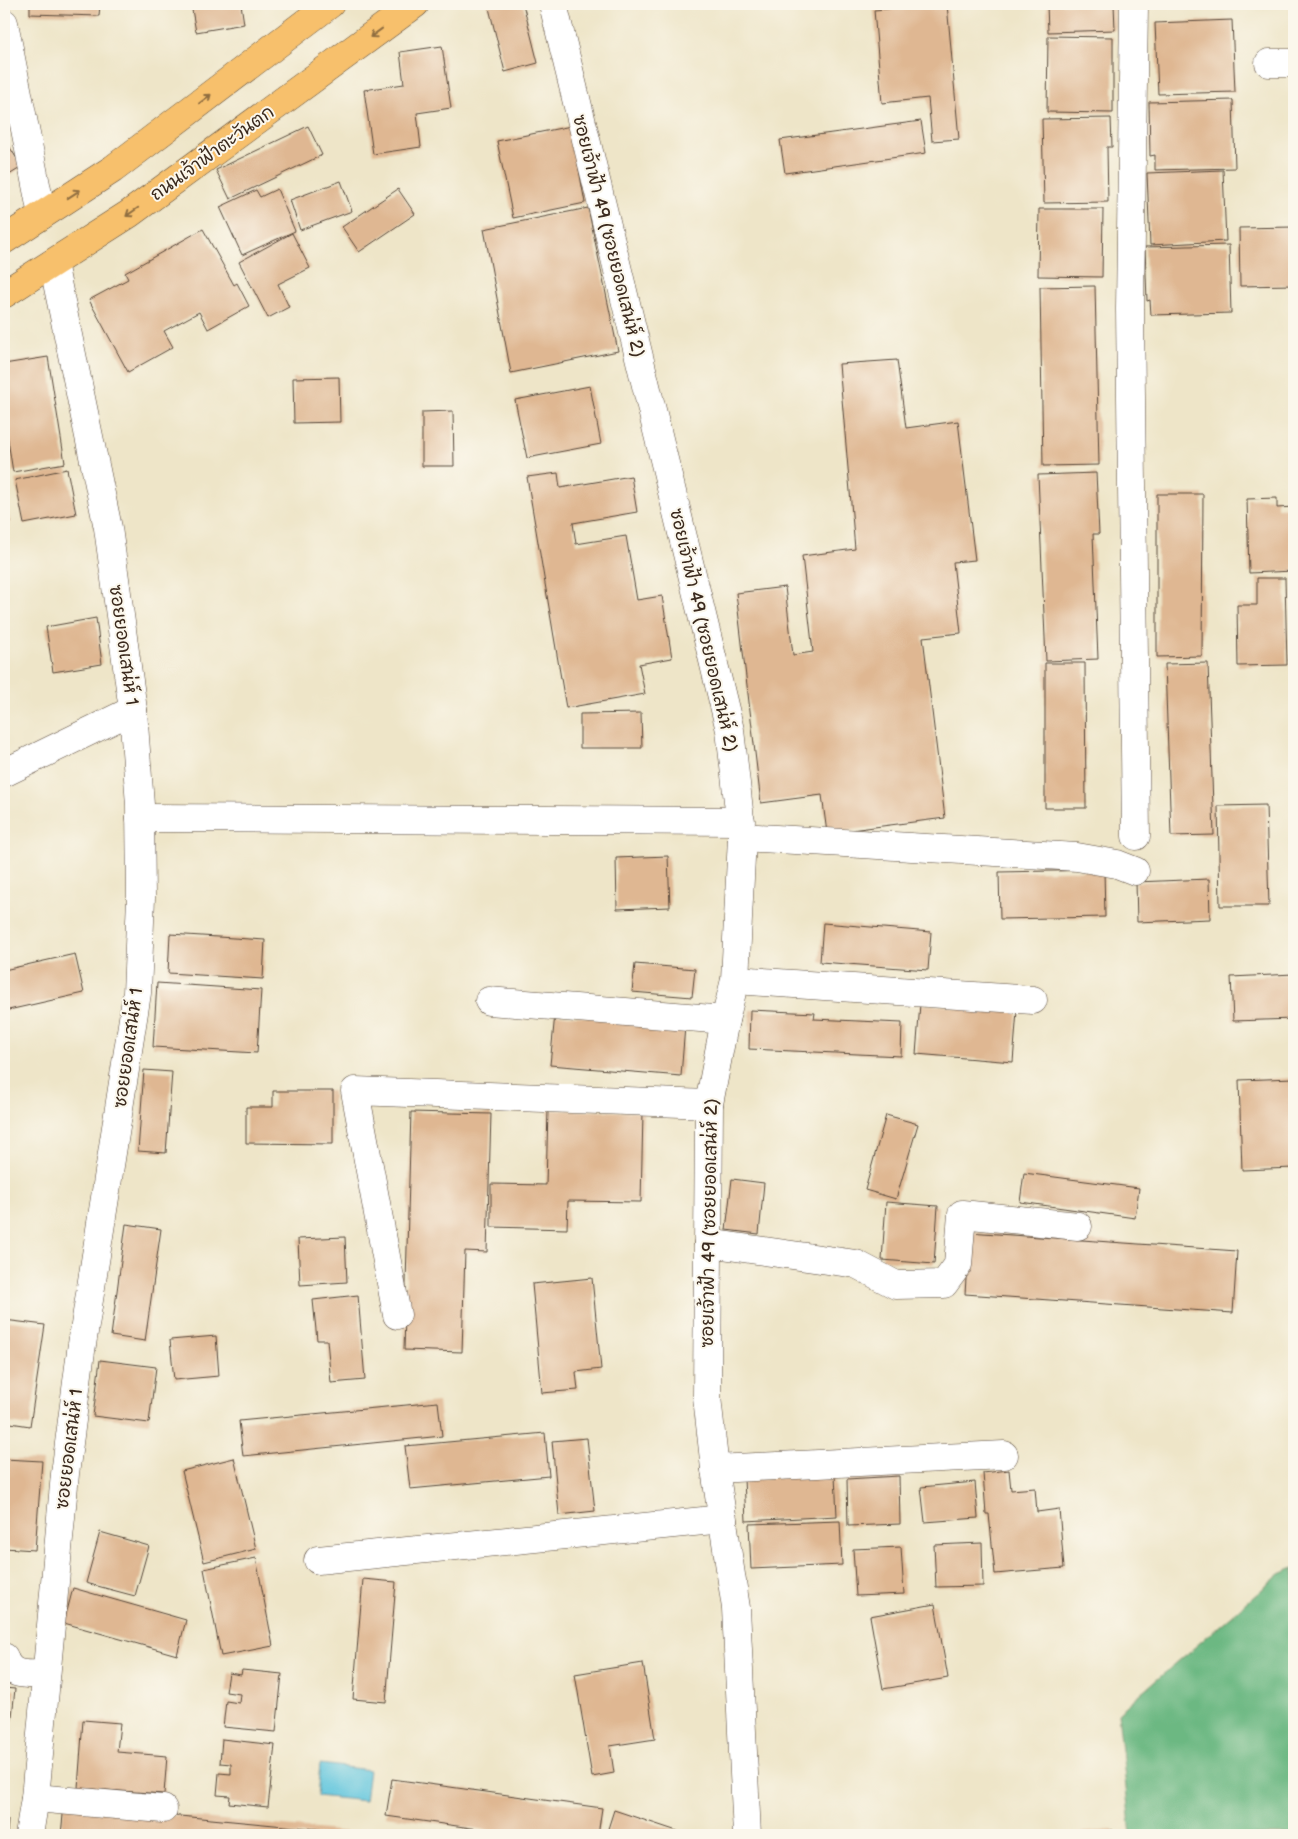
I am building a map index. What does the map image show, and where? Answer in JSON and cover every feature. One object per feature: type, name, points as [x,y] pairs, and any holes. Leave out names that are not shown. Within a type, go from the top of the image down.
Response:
[{"type":"main road","points":[[4,240],[113,169],[330,4]]},
{"type":"main road","name":"ถนนเจ้าฟ้าตะวันตก","points":[[4,294],[129,214],[415,4]]},
{"type":"street","name":"ซอยเจ้าฟ้า 49 (ซอยยอดเสน่ห์ 2)","points":[[552,4],[730,730],[742,829],[735,980],[725,1020],[709,1104],[707,1397],[715,1468],[736,1608],[746,1835]]},
{"type":"street","points":[[1134,4],[1130,309],[1136,836]]},
{"type":"street","points":[[4,23],[42,215]]},
{"type":"street","name":"ซอยยอดเสน่ห์ 1","points":[[29,1835],[35,1798],[65,1474],[81,1351],[137,993],[141,898],[140,818],[133,710],[108,528],[54,262]]},
{"type":"street","points":[[4,773],[133,710]]},
{"type":"street","points":[[140,818],[742,829],[1077,857],[1116,864],[1135,871]]},
{"type":"street","points":[[735,980],[1033,1000]]},
{"type":"street","points":[[489,1001],[725,1020]]},
{"type":"street","points":[[397,1315],[356,1091],[709,1104]]},
{"type":"street","points":[[708,1243],[856,1264],[896,1285],[944,1284],[958,1265],[962,1214],[1078,1226]]},
{"type":"street","points":[[715,1468],[1004,1454]]},
{"type":"street","points":[[318,1560],[723,1519]]},
{"type":"street","points":[[4,1657],[10,1669],[16,1673],[46,1674]]},
{"type":"street","points":[[35,1798],[163,1809]]},
{"type":"green space","points":[[1294,1568],[1294,1835],[1131,1835],[1118,1713],[1280,1574]]},
{"type":"water","points":[[320,1764],[369,1770],[365,1801],[317,1796]]},
{"type":"building","points":[[30,4],[100,4],[99,16],[30,14]]},
{"type":"building","points":[[191,4],[241,4],[244,24],[196,32]]},
{"type":"building","points":[[488,4],[523,4],[538,63],[505,72]]},
{"type":"building","points":[[947,4],[959,139],[932,141],[928,98],[882,103],[874,10]]},
{"type":"building","points":[[1047,4],[1114,4],[1115,30],[1048,32]]},
{"type":"building","points":[[1232,20],[1235,92],[1158,94],[1155,23]]},
{"type":"building","points":[[1048,36],[1113,37],[1113,113],[1047,112]]},
{"type":"building","points":[[442,46],[451,108],[417,113],[421,147],[373,154],[364,90],[404,84],[400,52]]},
{"type":"building","points":[[1233,100],[1235,168],[1155,170],[1155,155],[1150,156],[1149,102]]},
{"type":"building","points":[[1111,118],[1112,147],[1107,147],[1108,202],[1044,203],[1042,119]]},
{"type":"building","points":[[921,121],[926,153],[785,173],[780,140]]},
{"type":"building","points":[[308,126],[322,155],[230,199],[216,170]]},
{"type":"building","points":[[571,126],[585,203],[513,218],[497,141]]},
{"type":"building","points":[[4,138],[22,167],[4,178]]},
{"type":"building","points":[[1223,170],[1226,241],[1150,245],[1147,173]]},
{"type":"building","points":[[341,181],[352,211],[300,230],[290,200]]},
{"type":"building","points":[[277,189],[295,231],[242,255],[220,207],[256,190],[260,197]]},
{"type":"building","points":[[398,189],[415,214],[359,252],[342,227]]},
{"type":"building","points":[[588,208],[618,351],[511,373],[484,229]]},
{"type":"building","points":[[1039,209],[1103,209],[1102,277],[1038,276]]},
{"type":"building","points":[[1294,227],[1294,285],[1240,286],[1239,228]]},
{"type":"building","points":[[203,229],[234,285],[237,283],[249,306],[208,329],[199,312],[164,331],[173,347],[128,372],[89,300],[128,279],[125,273]]},
{"type":"building","points":[[292,233],[310,268],[278,284],[289,307],[268,318],[239,262]]},
{"type":"building","points":[[1229,245],[1231,313],[1151,315],[1150,300],[1147,301],[1145,247]]},
{"type":"building","points":[[1095,286],[1099,465],[1043,466],[1040,287]]},
{"type":"building","points":[[48,357],[65,463],[13,472],[4,415],[4,364]]},
{"type":"building","points":[[897,360],[906,428],[958,421],[975,560],[953,562],[961,633],[923,637],[945,818],[827,833],[822,795],[761,803],[736,593],[785,587],[793,655],[813,652],[802,556],[855,549],[839,364]]},
{"type":"building","points":[[339,377],[340,422],[294,423],[293,378]]},
{"type":"building","points":[[590,386],[601,444],[527,458],[515,400]]},
{"type":"building","points":[[453,411],[454,466],[422,466],[422,412]]},
{"type":"building","points":[[4,435],[8,451],[4,452]]},
{"type":"building","points":[[67,469],[76,514],[24,524],[15,480]]},
{"type":"building","points":[[558,473],[560,488],[631,476],[637,512],[573,523],[576,544],[626,536],[637,600],[662,596],[672,658],[639,664],[645,694],[566,708],[527,477]]},
{"type":"building","points":[[1096,473],[1099,534],[1093,534],[1098,659],[1046,661],[1038,475]]},
{"type":"building","points":[[1157,494],[1203,494],[1202,656],[1157,657]]},
{"type":"building","points":[[1277,498],[1277,508],[1294,507],[1294,571],[1249,573],[1247,499]]},
{"type":"building","points":[[4,499],[10,522],[4,524]]},
{"type":"building","points":[[1257,578],[1285,578],[1287,665],[1238,666],[1237,605],[1257,605]]},
{"type":"building","points":[[96,618],[102,664],[53,672],[46,627]]},
{"type":"building","points":[[1045,663],[1085,663],[1086,808],[1045,808]]},
{"type":"building","points":[[1208,663],[1214,835],[1171,836],[1165,664]]},
{"type":"building","points":[[641,713],[642,748],[580,748],[580,714]]},
{"type":"building","points":[[1266,805],[1269,906],[1220,906],[1218,806]]},
{"type":"building","points":[[668,856],[670,907],[617,909],[616,858]]},
{"type":"building","points":[[1104,870],[1105,917],[1000,919],[999,872]]},
{"type":"building","points":[[1209,879],[1210,919],[1137,922],[1136,882]]},
{"type":"building","points":[[823,923],[931,932],[928,970],[820,962]]},
{"type":"building","points":[[170,934],[265,940],[263,979],[168,973]]},
{"type":"building","points":[[75,954],[84,993],[4,1011],[4,970]]},
{"type":"building","points":[[635,964],[695,969],[692,997],[632,992]]},
{"type":"building","points":[[1294,974],[1294,1019],[1233,1021],[1231,977]]},
{"type":"building","points":[[157,983],[261,990],[257,1053],[153,1047]]},
{"type":"building","points":[[920,1004],[1017,1011],[1013,1062],[916,1054]]},
{"type":"building","points":[[750,1010],[815,1013],[814,1019],[902,1023],[901,1056],[749,1049]]},
{"type":"building","points":[[555,1014],[685,1026],[681,1076],[550,1065]]},
{"type":"building","points":[[144,1070],[172,1072],[166,1153],[138,1151]]},
{"type":"building","points":[[1294,1078],[1294,1168],[1242,1170],[1239,1080]]},
{"type":"building","points":[[273,1091],[333,1091],[333,1144],[246,1143],[246,1107],[273,1107]]},
{"type":"building","points":[[548,1110],[643,1112],[641,1202],[568,1201],[567,1229],[491,1227],[491,1184],[546,1185]]},
{"type":"building","points":[[411,1112],[491,1114],[487,1252],[465,1251],[462,1352],[404,1350]]},
{"type":"building","points":[[886,1115],[918,1124],[896,1199],[865,1190]]},
{"type":"building","points":[[1024,1173],[1139,1188],[1135,1218],[1020,1202]]},
{"type":"building","points":[[732,1179],[764,1183],[759,1234],[726,1230]]},
{"type":"building","points":[[886,1202],[938,1206],[934,1264],[882,1260]]},
{"type":"building","points":[[126,1224],[161,1229],[145,1341],[111,1336]]},
{"type":"building","points":[[969,1232],[1237,1251],[1233,1313],[965,1294]]},
{"type":"building","points":[[345,1237],[347,1282],[300,1285],[298,1239]]},
{"type":"building","points":[[592,1278],[601,1369],[576,1372],[578,1390],[542,1393],[532,1284]]},
{"type":"building","points":[[358,1295],[365,1380],[331,1383],[327,1340],[317,1340],[313,1300]]},
{"type":"building","points":[[4,1320],[45,1325],[30,1426],[4,1422]]},
{"type":"building","points":[[216,1336],[219,1376],[174,1380],[170,1340]]},
{"type":"building","points":[[100,1360],[156,1367],[149,1423],[93,1416]]},
{"type":"building","points":[[438,1402],[442,1436],[243,1456],[239,1421]]},
{"type":"building","points":[[545,1433],[549,1476],[410,1489],[405,1446]]},
{"type":"building","points":[[587,1438],[595,1511],[559,1515],[552,1441]]},
{"type":"building","points":[[234,1458],[256,1549],[204,1562],[182,1471]]},
{"type":"building","points":[[4,1459],[42,1461],[35,1550],[4,1548]]},
{"type":"building","points":[[1009,1470],[1011,1490],[1035,1488],[1037,1512],[1059,1509],[1064,1568],[995,1574],[989,1514],[986,1514],[983,1473]]},
{"type":"building","points":[[835,1475],[837,1516],[746,1521],[744,1479]]},
{"type":"building","points":[[899,1476],[900,1524],[848,1526],[847,1479]]},
{"type":"building","points":[[975,1482],[978,1518],[925,1522],[921,1487]]},
{"type":"building","points":[[840,1521],[842,1565],[751,1569],[749,1524]]},
{"type":"building","points":[[100,1532],[149,1546],[135,1596],[86,1583]]},
{"type":"building","points":[[982,1543],[983,1586],[936,1587],[934,1545]]},
{"type":"building","points":[[901,1547],[904,1594],[856,1596],[853,1549]]},
{"type":"building","points":[[256,1558],[273,1646],[221,1656],[204,1569]]},
{"type":"building","points":[[363,1579],[396,1582],[386,1702],[353,1699]]},
{"type":"building","points":[[73,1588],[186,1620],[177,1655],[64,1623]]},
{"type":"building","points":[[935,1604],[948,1678],[883,1689],[870,1616]]},
{"type":"building","points":[[643,1663],[655,1739],[610,1746],[614,1773],[592,1777],[575,1674]]},
{"type":"building","points":[[242,1670],[282,1674],[276,1732],[223,1727],[226,1701],[239,1703],[240,1694],[226,1692],[229,1673],[241,1675]]},
{"type":"building","points":[[4,1688],[15,1689],[11,1726],[4,1725]]},
{"type":"building","points":[[83,1720],[120,1723],[117,1752],[167,1756],[164,1794],[78,1788]]},
{"type":"building","points":[[222,1739],[275,1745],[268,1807],[229,1803],[230,1796],[217,1795],[219,1773],[231,1774],[231,1764],[220,1763]]},
{"type":"building","points":[[392,1779],[602,1808],[598,1835],[521,1835],[386,1816]]},
{"type":"building","points":[[64,1805],[358,1833],[358,1835],[61,1835]]},
{"type":"building","points":[[614,1810],[689,1835],[606,1835]]},
{"type":"building","points":[[4,1820],[8,1820],[7,1835],[4,1835]]},
{"type":"building","points":[[1113,1830],[1113,1835],[1066,1835],[1066,1834]]}]
